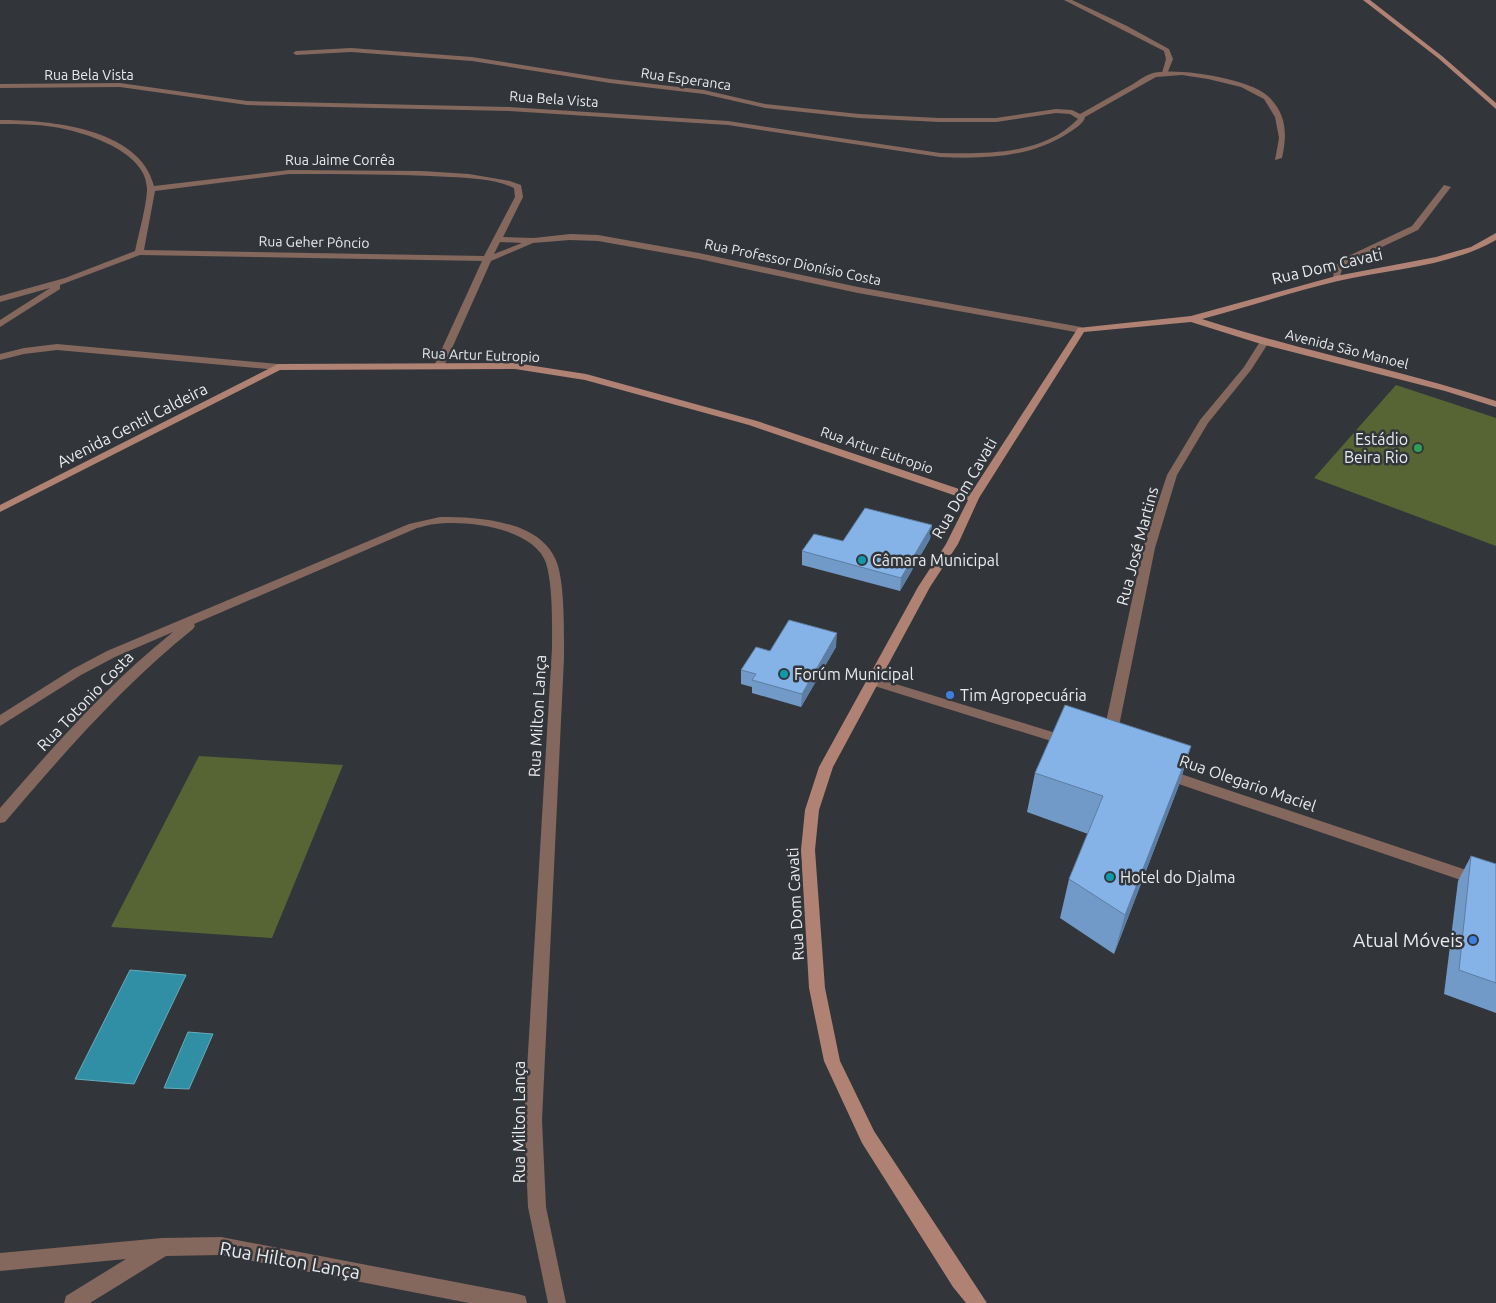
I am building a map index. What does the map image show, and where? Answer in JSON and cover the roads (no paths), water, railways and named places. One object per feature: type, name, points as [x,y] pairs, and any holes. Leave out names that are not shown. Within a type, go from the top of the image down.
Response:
[{"type":"main road","points":[[1366,0],[1440,58],[1496,108]]},
{"type":"main road","name":"Rua Dom Cavati","points":[[978,1303],[960,1280],[868,1137],[832,1062],[817,988],[808,850],[812,810],[826,767],[924,588],[952,544],[974,498],[1081,330],[1192,319],[1336,279],[1437,259],[1474,249],[1496,236]]},
{"type":"main road","name":"Avenida São Manoel","points":[[1192,319],[1264,342],[1448,389],[1496,404]]},
{"type":"main road","name":"Rua Artur Eutropio","points":[[278,367],[515,366],[586,377],[753,423],[974,498]]},
{"type":"main road","name":"Avenida Gentil Caldeira","points":[[0,509],[278,367]]},
{"type":"street","points":[[1067,0],[1125,27],[1167,50],[1170,54],[1169,64],[1165,73],[1182,73],[1208,77],[1243,86],[1267,98],[1279,117],[1283,138],[1278,158]]},
{"type":"street","name":"Rua Esperanca","points":[[296,53],[351,50],[472,58],[610,81],[704,92],[765,106],[859,116],[939,120],[996,120],[1046,112],[1072,112],[1081,116]]},
{"type":"street","name":"Rua Bela Vista","points":[[0,86],[120,86],[247,103],[509,108],[728,123],[940,155],[966,156],[1007,154],[1047,143],[1081,120],[1081,116],[1154,75],[1165,73]]},
{"type":"street","points":[[0,122],[38,123],[60,126],[92,135],[117,146],[144,166],[151,179],[151,189],[139,252],[68,280],[0,299]]},
{"type":"street","name":"Rua Jaime Corrêa","points":[[151,189],[289,172],[422,172],[469,176],[518,187],[519,197],[497,239]]},
{"type":"street","points":[[1336,279],[1338,268],[1345,261],[1415,228],[1447,187]]},
{"type":"street","name":"Rua Professor Dionísio Costa","points":[[497,239],[534,241],[570,237],[619,241],[858,290],[1081,330]]},
{"type":"street","points":[[439,366],[475,283],[497,239]]},
{"type":"street","points":[[488,259],[534,241]]},
{"type":"street","name":"Rua Geher Pôncio","points":[[139,252],[488,259]]},
{"type":"street","points":[[0,324],[68,280]]},
{"type":"street","name":"Rua José Martins","points":[[1108,744],[1149,548],[1172,476],[1204,422],[1248,368],[1264,342]]},
{"type":"street","name":"Rua Artur Eutropio","points":[[0,357],[24,351],[58,347],[278,367]]},
{"type":"street","name":"Rua Milton Lança","points":[[0,721],[77,672],[111,654],[413,526],[438,520],[464,520],[495,524],[524,534],[544,547],[552,563],[558,609],[558,658],[533,1120],[537,1208],[557,1303]]},
{"type":"street","name":"Rua Totonio Costa","points":[[0,818],[104,702],[166,643],[203,615]]},
{"type":"street","points":[[873,681],[1078,744]]},
{"type":"street","name":"Rua Olegario Maciel","points":[[1153,769],[1496,886]]},
{"type":"street","name":"Rua Hilton Lança","points":[[0,1262],[162,1247],[221,1246],[518,1303]]},
{"type":"street","points":[[73,1303],[162,1247]]},
{"type":"water","points":[[130,970],[186,975],[134,1084],[75,1079]]},
{"type":"water","points":[[188,1032],[213,1034],[189,1089],[164,1088]]},
{"type":"place","name":"Estádio Beira Rio","points":[[1418,448]]},
{"type":"place","name":"Câmara Municipal","points":[[862,560]]},
{"type":"place","name":"Forúm Municipal","points":[[784,674]]},
{"type":"place","name":"Tim Agropecuária","points":[[950,695]]},
{"type":"place","name":"Hotel do Djalma","points":[[1110,877]]},
{"type":"place","name":"Atual Móveis","points":[[1473,940]]}]
